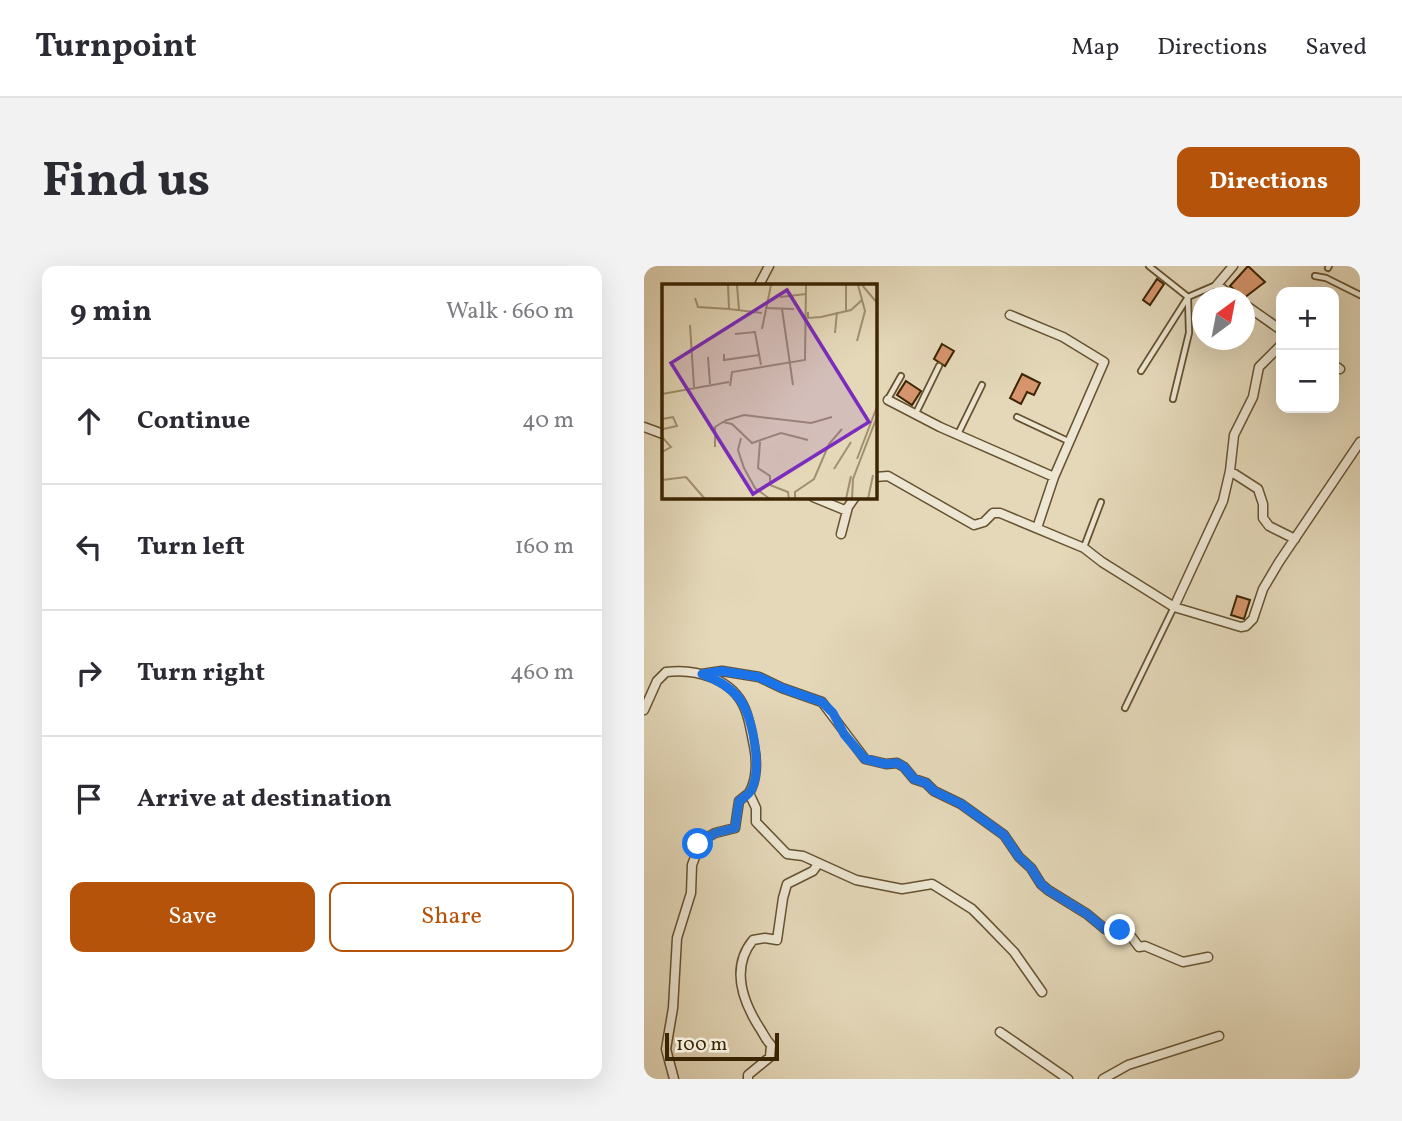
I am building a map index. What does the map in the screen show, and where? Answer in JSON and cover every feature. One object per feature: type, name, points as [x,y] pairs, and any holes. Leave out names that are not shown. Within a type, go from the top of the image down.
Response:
[{"type":"street","points":[[760,284],[769,266]]},
{"type":"street","points":[[1220,287],[1217,285],[1233,266]]},
{"type":"street","points":[[1255,312],[1276,326]]},
{"type":"street","points":[[1010,316],[1063,337],[1104,362],[1054,477],[1037,528]]},
{"type":"street","points":[[1174,607],[1223,501],[1234,435],[1253,397],[1259,368],[1276,350]]},
{"type":"street","points":[[888,400],[1054,477]]},
{"type":"street","points":[[644,427],[662,434]]},
{"type":"street","points":[[877,477],[888,476],[974,525],[984,522],[993,513],[1000,513],[1084,548],[1174,607],[1231,625],[1246,626],[1253,619],[1263,589],[1360,442]]},
{"type":"street","points":[[1230,471],[1258,489],[1263,505],[1263,518],[1269,526],[1295,539]]},
{"type":"street","points":[[818,499],[847,511]]},
{"type":"street","points":[[841,534],[847,511],[854,499]]},
{"type":"street","points":[[644,710],[661,675],[673,671],[702,674],[722,671],[759,677],[822,702],[833,713],[844,734],[865,759],[901,765],[914,779],[926,783],[934,791],[957,802],[990,824],[1004,835],[1041,884],[1087,914],[1100,926],[1120,930],[1130,935],[1139,947],[1145,946],[1183,962],[1208,957]]},
{"type":"street","points":[[674,1079],[666,1049],[673,1008],[677,938],[691,893],[693,860],[701,841],[715,833],[735,828],[739,801],[753,786],[756,757],[745,707],[732,690],[702,674]]},
{"type":"street","points":[[749,793],[756,808],[756,822],[787,853],[803,856],[856,880],[893,888],[909,889],[932,884],[972,909],[1013,952],[1042,992]]},
{"type":"street","points":[[748,1079],[748,1075],[770,1057],[771,1045],[750,1012],[741,988],[739,975],[745,950],[752,940],[765,937],[777,940],[787,884],[813,871],[818,864]]},
{"type":"street","points":[[1000,1032],[1068,1079]]},
{"type":"street","points":[[1103,1079],[1128,1065],[1219,1037]]},
{"type":"lane","points":[[1149,266],[1188,297],[1189,333],[1173,399]]},
{"type":"lane","points":[[1315,276],[1326,278],[1360,295]]},
{"type":"lane","points":[[1141,371],[1188,297],[1217,285]]},
{"type":"lane","points":[[916,414],[939,366]]},
{"type":"lane","points":[[888,400],[901,376]]},
{"type":"lane","points":[[958,434],[982,385]]},
{"type":"lane","points":[[1017,417],[1069,442]]},
{"type":"lane","points":[[1084,548],[1101,502]]},
{"type":"lane","points":[[1125,708],[1174,607]]},
{"type":"building","points":[[1248,266],[1265,282],[1255,290],[1255,287],[1230,286]]},
{"type":"building","points":[[1157,279],[1164,284],[1150,305],[1143,300]]},
{"type":"building","points":[[942,344],[954,351],[945,366],[934,359]]},
{"type":"building","points":[[1022,374],[1040,383],[1034,395],[1027,392],[1021,404],[1010,398]]},
{"type":"building","points":[[906,381],[921,391],[912,405],[897,395]]},
{"type":"building","points":[[1237,596],[1250,600],[1244,619],[1231,615]]},
{"type":"route","points":[[698,844],[715,833],[735,828],[739,801],[748,796],[753,786],[756,757],[745,707],[732,690],[702,674],[722,671],[759,677],[822,702],[833,713],[844,734],[865,759],[886,764],[897,763],[914,779],[926,783],[934,791],[961,804],[1004,835],[1048,890],[1087,914],[1105,929],[1120,930]]}]
